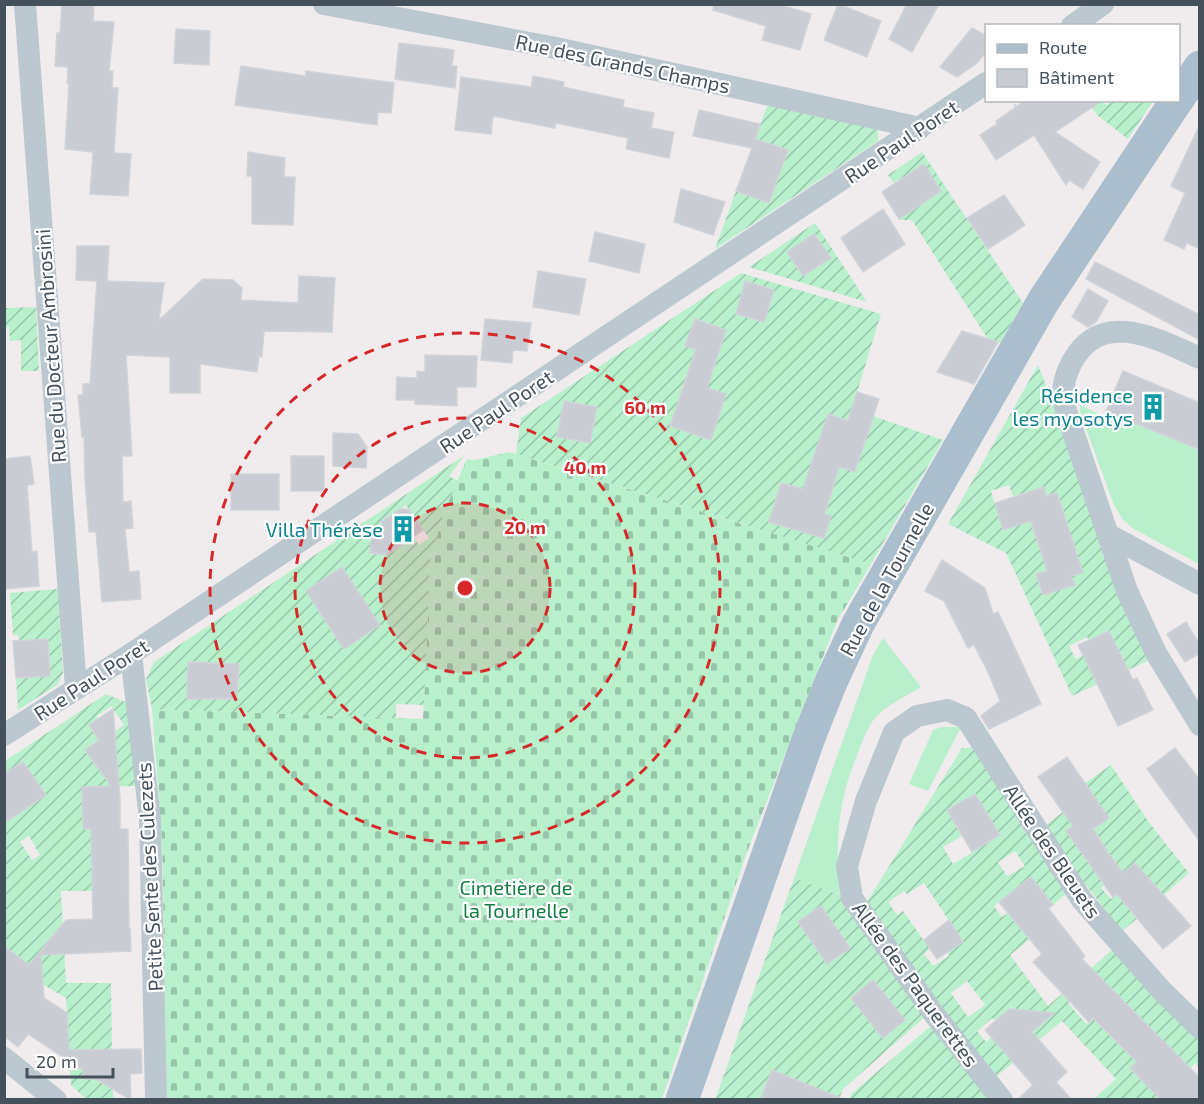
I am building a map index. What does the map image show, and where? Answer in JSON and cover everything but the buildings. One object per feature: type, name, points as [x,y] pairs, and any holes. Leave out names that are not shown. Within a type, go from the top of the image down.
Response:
[{"type":"main road","name":"Rue de la Tournelle","points":[[1180,97],[1200,67]]},
{"type":"main road","name":"Rue de la Tournelle","points":[[682,1100],[808,740],[831,682],[858,624],[1044,300],[1177,102]]},
{"type":"street","name":"Rue du Docteur Ambrosini","points":[[25,4],[76,688]]},
{"type":"street","name":"Rue des Grands Champs","points":[[324,4],[556,48],[920,128]]},
{"type":"street","points":[[1075,24],[1103,4]]},
{"type":"street","name":"Rue Paul Poret","points":[[4,735],[131,654],[985,84]]},
{"type":"street","points":[[1200,358],[1149,336],[1122,331],[1098,337],[1085,344],[1070,366],[1065,376],[1063,399],[1127,591],[1151,643],[1200,725]]},
{"type":"street","points":[[1110,536],[1200,584]]},
{"type":"street","name":"Petite Sente des Culezets","points":[[131,654],[150,819],[156,1100]]},
{"type":"street","name":"Allée des Paquerettes","points":[[966,718],[947,710],[917,716],[894,732],[866,801],[847,866],[852,898],[934,1014],[1002,1100]]},
{"type":"street","name":"Allée des Bleuets","points":[[966,718],[1082,900],[1162,991],[1200,1028]]},
{"type":"street","points":[[4,1058],[56,1100]]},
{"type":"green space","points":[[1088,102],[1103,102],[1106,105],[1111,102],[1152,102],[1128,139],[1097,115]]},
{"type":"green space","points":[[768,104],[878,128],[878,141],[715,249],[736,191],[769,203],[788,150],[755,139]]},
{"type":"green space","points":[[922,152],[1023,303],[1000,343],[987,338],[912,220],[900,220],[895,213],[908,205],[912,210],[941,191],[924,164],[894,183],[888,175]]},
{"type":"green space","points":[[815,223],[867,302],[749,267]],"holes":[[[814,234],[831,258],[803,276],[787,252]]]},
{"type":"green space","points":[[741,273],[881,314],[852,409],[943,440],[871,564],[516,454],[521,418]],"holes":[[[745,282],[773,290],[764,322],[736,313]],[[695,319],[726,330],[717,357],[686,346]],[[564,401],[597,408],[590,443],[557,437]],[[828,414],[869,428],[855,472],[813,460]],[[782,483],[830,498],[825,514],[831,516],[824,538],[769,521]]]},
{"type":"green space","points":[[36,307],[39,371],[21,371],[21,340],[10,341],[9,327],[5,327],[5,308]]},
{"type":"green space","points":[[1038,365],[1152,659],[1128,670],[1109,631],[1089,640],[1087,637],[1069,646],[1076,659],[1083,655],[1098,684],[1072,696],[1006,553],[948,524]],"holes":[[[1009,485],[1013,497],[1044,488],[1046,496],[1057,493],[1083,572],[1071,576],[1074,584],[1047,571],[1031,521],[1003,530],[991,491]]]},
{"type":"green space","points":[[1080,405],[1103,416],[1106,411],[1199,450],[1199,564],[1134,529],[1123,520],[1114,505],[1080,412]]},
{"type":"green space","name":"Cimetière de la Tournelle","points":[[509,452],[871,564],[837,621],[747,852],[662,1099],[167,1099],[162,841],[152,709],[423,719],[430,561],[444,511],[467,459],[475,460]]},
{"type":"green space","points":[[465,455],[449,476],[458,481],[444,511],[430,561],[424,705],[396,704],[396,718],[152,709],[146,679],[154,662]],"holes":[[[406,505],[429,538],[419,545],[413,537],[370,553],[372,537],[385,528],[382,522]],[[189,663],[239,664],[237,699],[187,699]]]},
{"type":"green space","points":[[58,589],[63,673],[57,685],[18,710],[16,678],[50,675],[48,639],[19,641],[18,635],[13,635],[10,593]]},
{"type":"green space","points":[[883,638],[921,687],[891,705],[875,718],[859,750],[846,787],[839,821],[840,895],[794,878],[873,655]]},
{"type":"green space","points":[[106,694],[130,704],[141,786],[82,787],[83,829],[91,829],[92,891],[61,891],[66,983],[111,983],[112,1050],[82,1050],[84,1079],[113,1078],[113,1099],[86,1099],[71,1085],[66,998],[42,984],[29,965],[5,946],[4,818],[7,821],[46,795],[23,762],[5,774],[5,761]],"holes":[[[111,706],[124,725],[115,731],[117,754],[98,767],[99,740],[90,726],[98,719],[97,716]],[[29,836],[40,855],[32,860],[20,842]]]},
{"type":"green space","points":[[942,727],[961,727],[928,791],[909,784],[933,730]]},
{"type":"green space","points":[[979,747],[1068,892],[1053,905],[1009,894],[994,906],[1002,917],[1008,913],[1030,939],[1010,955],[1048,1006],[1113,949],[1199,1037],[1199,1068],[1195,1063],[1170,1089],[1181,1099],[1094,1099],[1116,1079],[1062,1021],[1039,1040],[1032,1032],[1042,1023],[1020,1017],[1011,1007],[995,1021],[992,1018],[977,1031],[986,1042],[992,1037],[1014,1062],[997,1076],[947,1014],[867,902],[962,748]],"holes":[[[975,794],[1000,835],[953,864],[943,847],[962,836],[947,810]],[[1015,851],[1025,866],[1007,876],[998,862]],[[924,883],[963,942],[947,952],[949,956],[933,966],[924,954],[930,949],[903,911],[897,915],[888,902],[904,891],[907,894]],[[967,981],[985,1005],[968,1017],[951,993]],[[1110,986],[1169,1047],[1150,1089],[1130,1069],[1137,1062],[1094,1017],[1086,1024],[1068,1003],[1084,989]]]},
{"type":"green space","points":[[1111,765],[1148,821],[1189,873],[1164,895],[1135,863],[1118,876],[1116,874],[1101,888],[1111,899],[1117,894],[1138,918],[1122,931],[1078,875],[1046,825],[1063,812],[1073,826],[1093,830],[1109,818],[1085,783]],"holes":[[[1100,842],[1114,861],[1097,874],[1082,855]]]},
{"type":"green space","points":[[794,878],[840,895],[925,1017],[843,1089],[839,1099],[772,1070],[761,1096],[769,1099],[715,1100]],"holes":[[[821,906],[827,964],[798,922]],[[873,980],[905,1020],[883,1038],[851,998]]]},
{"type":"green space","points":[[932,1025],[995,1100],[849,1100],[851,1094]]},
{"type":"place","name":"Résidence les myosotys","points":[[1153,407]]},
{"type":"place","name":"Villa Thérèse","points":[[403,529]]}]
